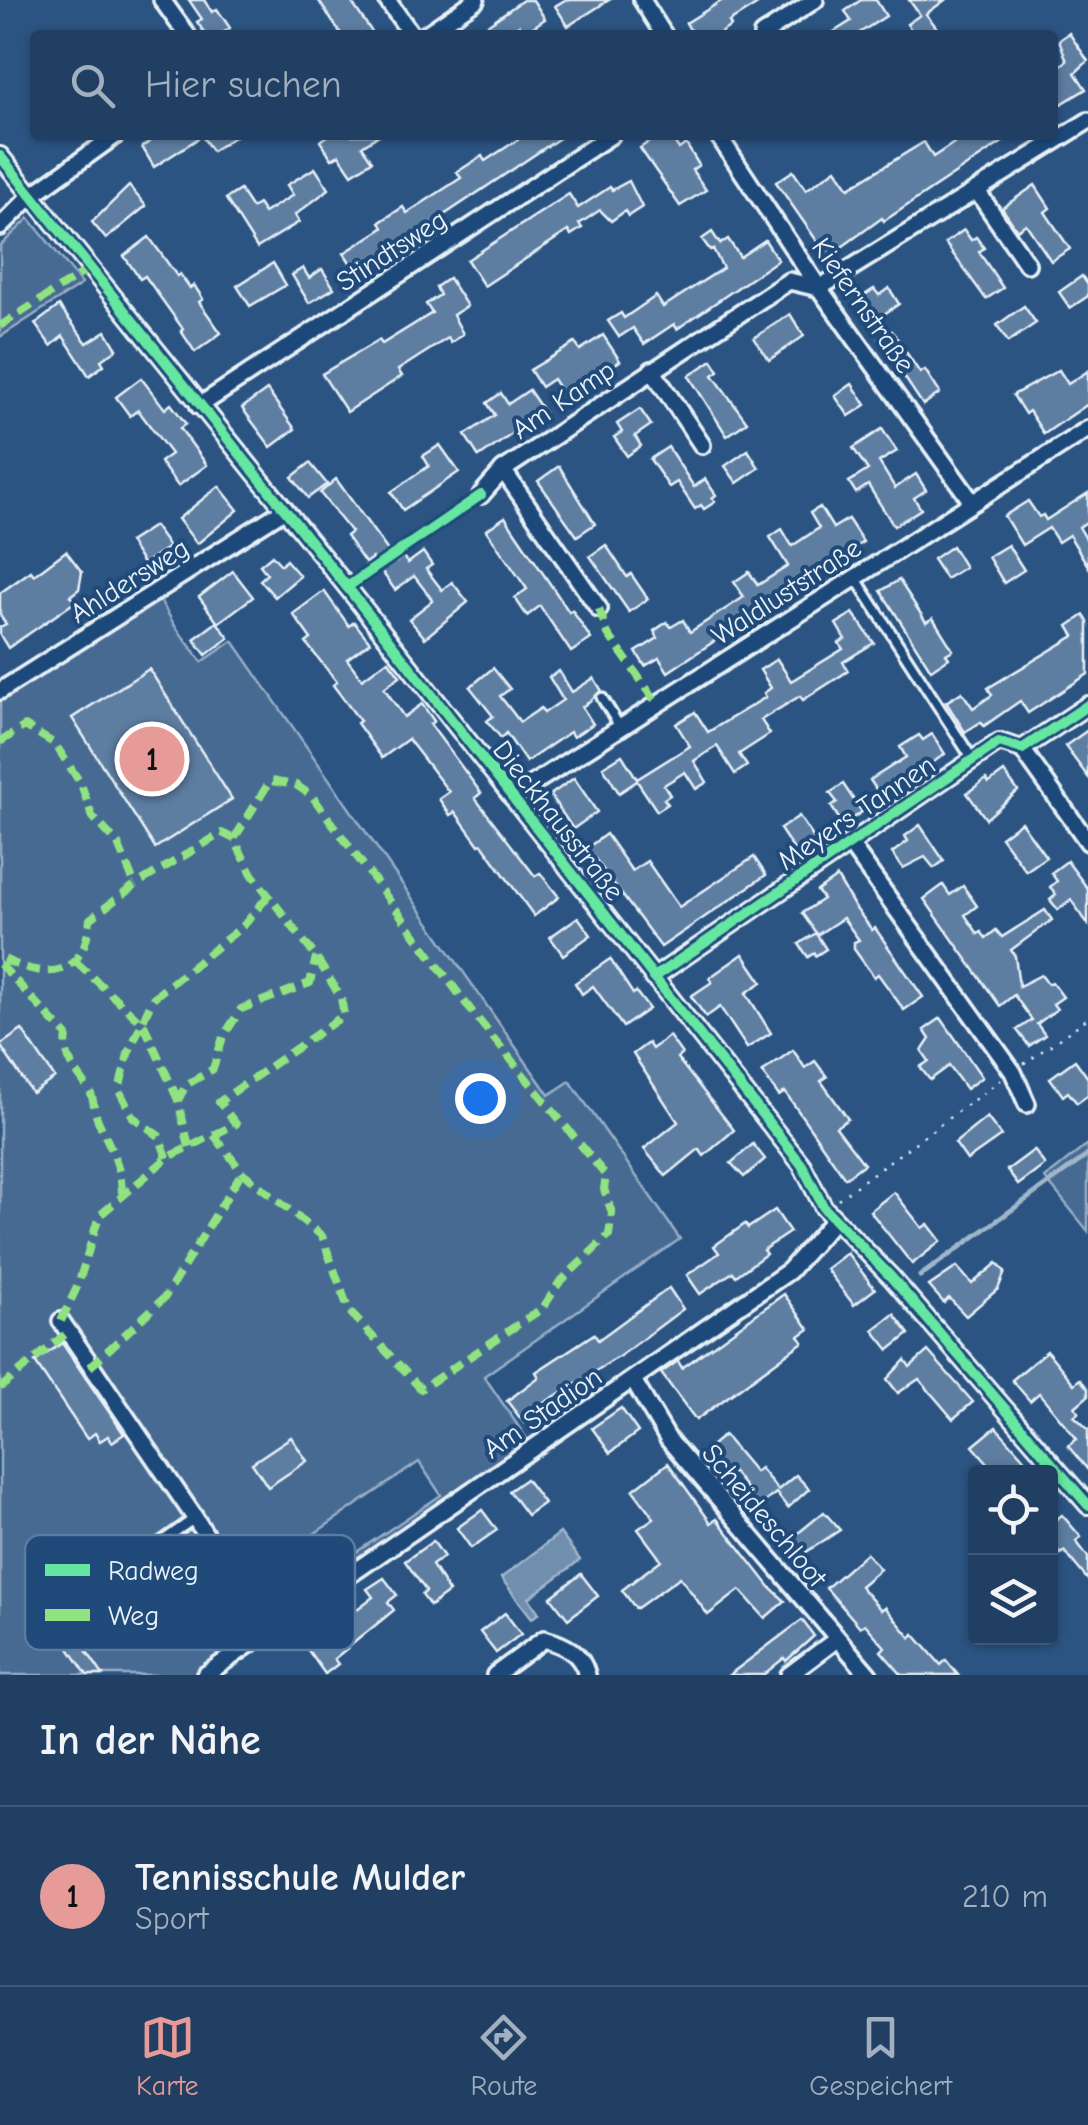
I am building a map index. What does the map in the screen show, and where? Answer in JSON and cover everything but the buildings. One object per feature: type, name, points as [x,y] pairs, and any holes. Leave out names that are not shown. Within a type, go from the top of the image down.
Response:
[{"type":"street","points":[[162,0],[183,30]]},
{"type":"street","points":[[388,0],[409,30]]},
{"type":"street","points":[[432,30],[476,0]]},
{"type":"street","points":[[642,0],[661,30]]},
{"type":"street","points":[[770,30],[815,0]]},
{"type":"street","name":"Am Kamp","points":[[1058,139],[1088,120]]},
{"type":"street","points":[[0,228],[32,196],[109,140]]},
{"type":"street","name":"Stindtsweg","points":[[199,406],[604,140]]},
{"type":"street","name":"Kiefernstraße","points":[[721,140],[819,288],[972,502]]},
{"type":"street","name":"Am Kamp","points":[[481,496],[503,470],[788,281],[819,288],[1057,140]]},
{"type":"street","name":"Dieckhausstraße","points":[[0,156],[802,1165],[829,1214],[891,1277],[1088,1505]]},
{"type":"street","points":[[977,191],[1026,264]]},
{"type":"street","name":"Am Kamp","points":[[652,370],[702,446]]},
{"type":"street","name":"Waldluststraße","points":[[512,797],[1088,429]]},
{"type":"street","name":"Am Kamp","points":[[503,470],[599,608]]},
{"type":"street","name":"Ahldersweg","points":[[0,691],[284,510]]},
{"type":"street","name":"Meyers Tannen","points":[[654,978],[999,742],[1022,750],[1088,705]]},
{"type":"street","points":[[1022,750],[1088,842]]},
{"type":"street","name":"Meyers Tannen","points":[[849,843],[1013,1072],[1027,1104]]},
{"type":"street","name":"Am Stadion","points":[[355,1572],[789,1271],[829,1214]]},
{"type":"street","points":[[61,1321],[205,1535]]},
{"type":"street","name":"Scheideschloot","points":[[633,1380],[668,1439],[868,1675]]},
{"type":"street","points":[[496,1675],[544,1638],[569,1646],[587,1675]]},
{"type":"street","points":[[789,1675],[837,1639]]},
{"type":"street","name":"Am Stadion","points":[[205,1675],[242,1650]]},
{"type":"lane","points":[[855,577],[973,760]]},
{"type":"lane","points":[[602,698],[620,727]]},
{"type":"lane","points":[[170,1535],[194,1518]]},
{"type":"path","points":[[829,1214],[1088,1018]]},
{"type":"shaded area","points":[[29,218],[82,284],[0,337],[0,246]]},
{"type":"shaded area","points":[[159,598],[202,662],[233,641],[549,1095],[570,1081],[680,1239],[484,1376],[529,1442],[355,1566],[355,1553],[441,1495],[419,1462],[312,1535],[25,1535],[25,1650],[236,1650],[201,1675],[0,1675],[0,701]]},
{"type":"shaded area","points":[[1088,1144],[1088,1231],[1045,1178]]},
{"type":"shaded area","points":[[560,1533],[580,1560],[529,1598],[539,1613],[532,1618],[501,1578]]},
{"type":"waterway","points":[[920,1276],[1088,1155]]},
{"type":"marked path","points":[[0,326],[89,269]]},
{"type":"marked path","points":[[599,609],[608,634],[657,703]]},
{"type":"marked path","points":[[0,742],[25,726],[55,744],[81,784],[92,816],[118,844],[135,885],[90,919],[80,954],[60,970],[33,970],[0,957]]},
{"type":"marked path","points":[[214,1135],[242,1172],[322,1236],[349,1311],[421,1389],[543,1308],[559,1283],[609,1235],[612,1213],[604,1189],[606,1176],[473,1013],[312,796],[296,785],[270,781],[234,839]]},
{"type":"marked path","points":[[61,1321],[78,1285],[99,1216],[167,1158],[236,1124],[219,1102],[344,1015],[341,998],[316,957],[252,874],[234,839],[222,833],[135,885]]},
{"type":"marked path","points":[[167,1158],[159,1136],[133,1117],[119,1090],[128,1054],[153,998],[244,925],[268,896]]},
{"type":"marked path","points":[[189,1147],[178,1100],[186,1085],[213,1069],[223,1037],[241,1009],[310,983],[316,957]]},
{"type":"marked path","points":[[76,962],[144,1025],[178,1100]]},
{"type":"marked path","points":[[0,964],[67,1036],[67,1053],[91,1094],[117,1164],[122,1194]]},
{"type":"marked path","points":[[90,1367],[165,1297],[242,1172]]},
{"type":"marked path","points":[[0,1388],[68,1332]]},
{"type":"cycle path","points":[[0,156],[347,587],[802,1165],[824,1208],[891,1277],[1088,1505]]},
{"type":"cycle path","points":[[347,587],[481,495]]},
{"type":"cycle path","points":[[653,978],[999,742],[1022,749],[1088,705]]},
{"type":"place","name":"Tennisschule Mulder","points":[[152,759]]}]
